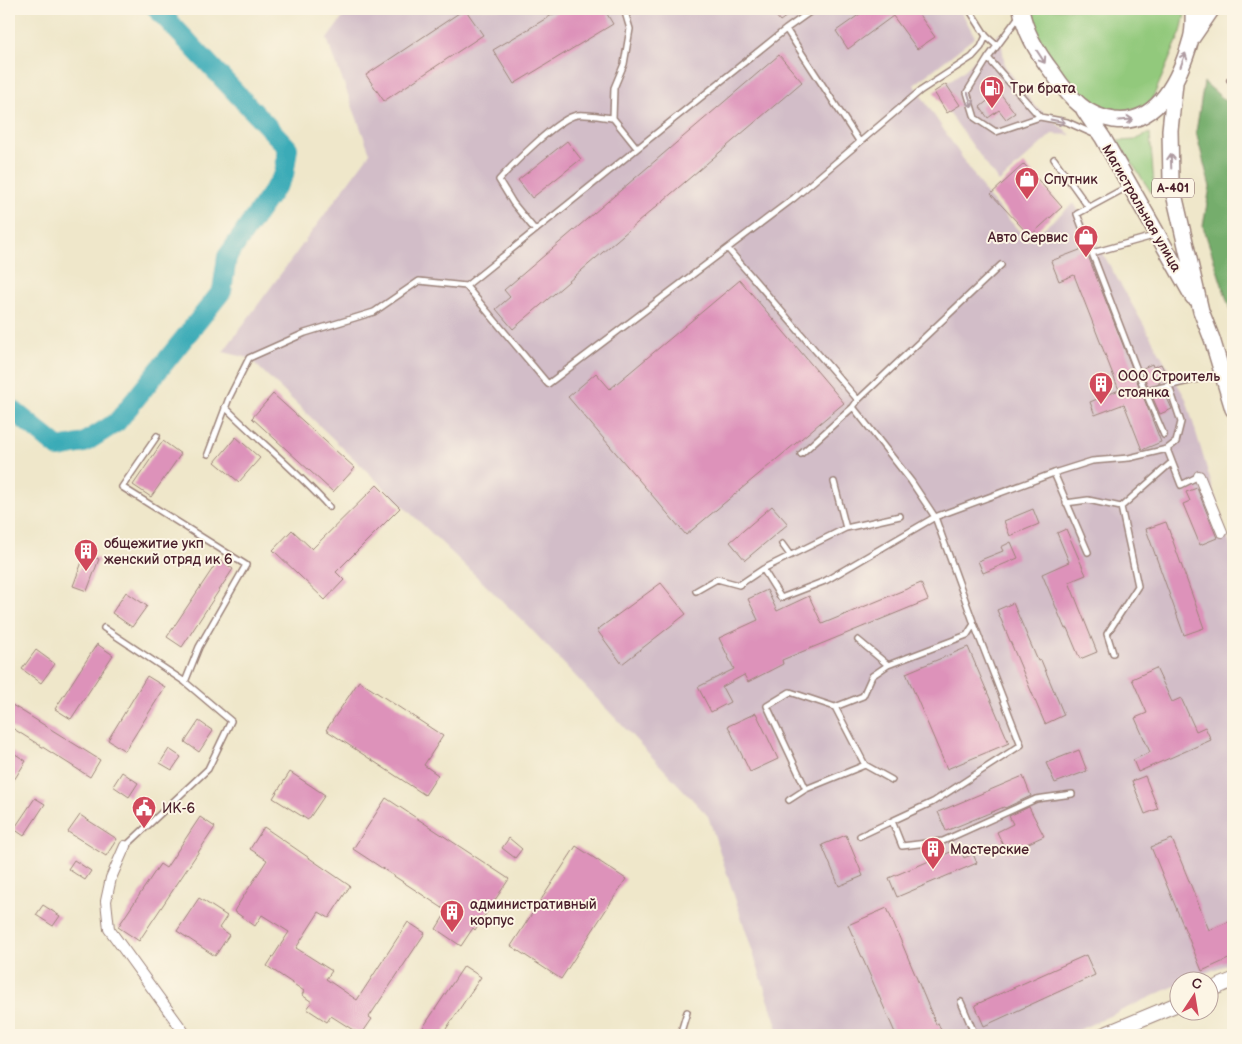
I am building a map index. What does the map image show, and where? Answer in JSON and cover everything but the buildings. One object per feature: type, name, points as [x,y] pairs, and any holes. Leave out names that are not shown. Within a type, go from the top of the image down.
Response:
[{"type":"main road","name":"А-401","points":[[1192,38],[1193,9]]},
{"type":"main road","name":"А-401","points":[[1021,10],[1033,44],[1042,60],[1063,88],[1081,106],[1095,115],[1120,121],[1138,118],[1154,108],[1175,83],[1192,38],[1212,9]]},
{"type":"main road","name":"Магистральная улица","points":[[1175,83],[1170,130],[1171,181],[1202,311],[1233,409]]},
{"type":"main road","name":"Магистральная улица","points":[[1081,106],[1103,138],[1202,311]]},
{"type":"street","points":[[1199,476],[1222,532]]},
{"type":"street","points":[[125,846],[110,878],[106,901],[109,929],[186,1035]]},
{"type":"street","points":[[1220,986],[1233,980]]},
{"type":"street","points":[[1103,1035],[1170,1007]]},
{"type":"lane","points":[[624,9],[630,29],[624,64],[614,88],[613,118],[637,148]]},
{"type":"lane","points":[[466,286],[786,29],[814,9]]},
{"type":"lane","points":[[969,9],[986,36],[997,46]]},
{"type":"lane","points":[[1021,10],[967,92],[975,118],[996,132],[1040,117],[1067,122],[1103,138]]},
{"type":"lane","points":[[786,29],[859,141]]},
{"type":"lane","points":[[208,454],[225,407],[249,358],[305,332],[374,312],[419,281],[466,286],[548,384],[794,198],[920,91],[972,57],[982,47],[986,36]]},
{"type":"lane","points":[[988,58],[1040,117]]},
{"type":"lane","points":[[536,230],[513,203],[499,180],[518,159],[561,123],[576,115],[613,118]]},
{"type":"lane","points":[[1054,159],[1089,208]]},
{"type":"lane","points":[[1130,185],[1077,214],[1145,391],[1164,435]]},
{"type":"lane","points":[[1092,252],[1158,235]]},
{"type":"lane","points":[[728,249],[858,400]]},
{"type":"lane","points":[[801,454],[853,407],[858,400],[1001,265]]},
{"type":"lane","points":[[1145,391],[1222,373]]},
{"type":"lane","points":[[763,569],[781,598],[825,582],[935,517],[1092,461],[1129,458],[1167,448],[1176,442],[1181,422],[1169,386]]},
{"type":"lane","points":[[225,407],[257,439],[307,482],[329,507]]},
{"type":"lane","points":[[853,407],[911,481],[935,517],[1021,745],[932,802],[860,836]]},
{"type":"lane","points":[[157,436],[122,487],[246,565],[199,647],[185,682]]},
{"type":"lane","points":[[1167,448],[1181,485],[1199,476]]},
{"type":"lane","points":[[1120,507],[1172,462]]},
{"type":"lane","points":[[1054,473],[1088,552]]},
{"type":"lane","points":[[834,482],[846,528]]},
{"type":"lane","points":[[1066,503],[1088,500],[1120,507]]},
{"type":"lane","points":[[1112,653],[1107,634],[1138,586],[1120,507]]},
{"type":"lane","points":[[696,591],[717,579],[739,584],[763,569],[846,528],[900,516]]},
{"type":"lane","points":[[782,544],[790,555]]},
{"type":"lane","points":[[806,789],[767,706],[790,692],[835,707],[863,696],[872,676],[888,665],[967,635],[974,624]]},
{"type":"lane","points":[[104,628],[185,682],[231,721],[208,769],[125,846]]},
{"type":"lane","points":[[858,640],[888,665]]},
{"type":"lane","points":[[835,707],[865,765],[892,780]]},
{"type":"lane","points":[[789,800],[806,789],[865,765]]},
{"type":"lane","points":[[892,821],[902,846],[943,841],[1036,799],[1072,794]]},
{"type":"lane","points":[[961,1002],[975,1035]]},
{"type":"lane","points":[[680,1035],[687,1012]]},
{"type":"shaded area","points":[[349,9],[960,9],[975,37],[914,85],[987,195],[1028,241],[1074,203],[1186,399],[1233,556],[1233,962],[1208,972],[1170,972],[1170,988],[1068,1035],[780,1035],[708,816],[527,625],[249,358],[223,352],[370,153],[327,39]]},
{"type":"shaded area","name":"Три брата","points":[[1000,33],[1005,66],[1034,105],[1071,135],[1052,134],[999,182],[934,92],[966,69]]},
{"type":"green space","points":[[1028,9],[1186,9],[1181,32],[1152,100],[1143,107],[1119,113],[1092,106],[1068,85],[1035,36]]},
{"type":"green space","points":[[1204,82],[1233,107],[1233,319],[1203,226],[1210,187],[1196,132]]},
{"type":"green space","points":[[1150,133],[1155,198],[1117,141],[1135,140]]},
{"type":"waterway","points":[[9,407],[59,448],[84,443],[117,422],[222,291],[227,257],[284,175],[288,148],[157,9]]},
{"type":"place","name":"Три брата","points":[[992,109]]},
{"type":"place","name":"Спутник","points":[[1027,200]]},
{"type":"place","name":"Авто Сервис","points":[[1086,258]]},
{"type":"place","name":"ООО Строитель стоянка","points":[[1101,405]]},
{"type":"place","name":"общежитие укп женский отряд ик 6","points":[[86,572]]},
{"type":"place","name":"ИК-6","points":[[144,829]]},
{"type":"place","name":"Мастерские","points":[[933,870]]},
{"type":"place","name":"административный корпус","points":[[452,933]]}]
